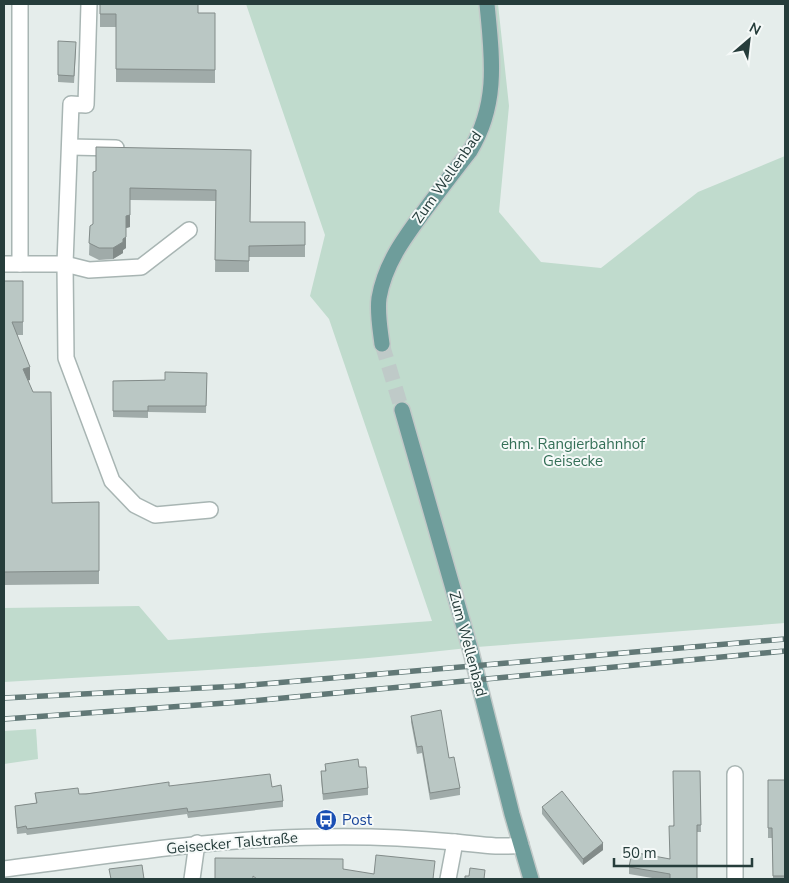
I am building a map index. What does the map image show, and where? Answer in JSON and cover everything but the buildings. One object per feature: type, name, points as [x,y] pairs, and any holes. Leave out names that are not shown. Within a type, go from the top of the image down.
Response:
[{"type":"main road","name":"Zum Wellenbad","points":[[382,344],[379,299],[389,264],[400,245],[470,151],[485,121],[490,101],[492,78],[487,4]]},
{"type":"main road","name":"Zum Wellenbad","points":[[402,410],[470,648],[531,879]]},
{"type":"street","points":[[20,4],[20,264]]},
{"type":"street","points":[[89,4],[86,105],[71,104],[65,264],[66,358],[112,480],[135,505],[155,515],[210,510]]},
{"type":"street","points":[[70,147],[127,148]]},
{"type":"street","points":[[4,264],[65,264],[89,270],[141,268],[189,230]]},
{"type":"street","points":[[735,774],[735,879]]},
{"type":"street","name":"Geisecker Talstraße","points":[[4,869],[197,844],[323,837],[390,838],[455,842],[488,847],[522,845]]},
{"type":"street","points":[[448,879],[455,842]]},
{"type":"street","points":[[192,879],[197,844]]},
{"type":"green space","name":"ehm. Rangierbahnhof Geisecke","points":[[246,4],[498,4],[509,106],[499,212],[541,262],[601,268],[698,192],[785,156],[785,623],[477,647],[300,664],[4,682],[4,608],[139,606],[168,640],[432,621],[329,319],[310,296],[325,235]]},
{"type":"green space","points":[[36,729],[38,759],[4,764],[4,731]]},
{"type":"tunnel","points":[[382,344],[402,410]]},
{"type":"railway","points":[[4,698],[240,686],[785,639]]},
{"type":"railway","points":[[4,719],[240,702],[785,651]]},
{"type":"place","name":"Post","points":[[326,820]]}]
